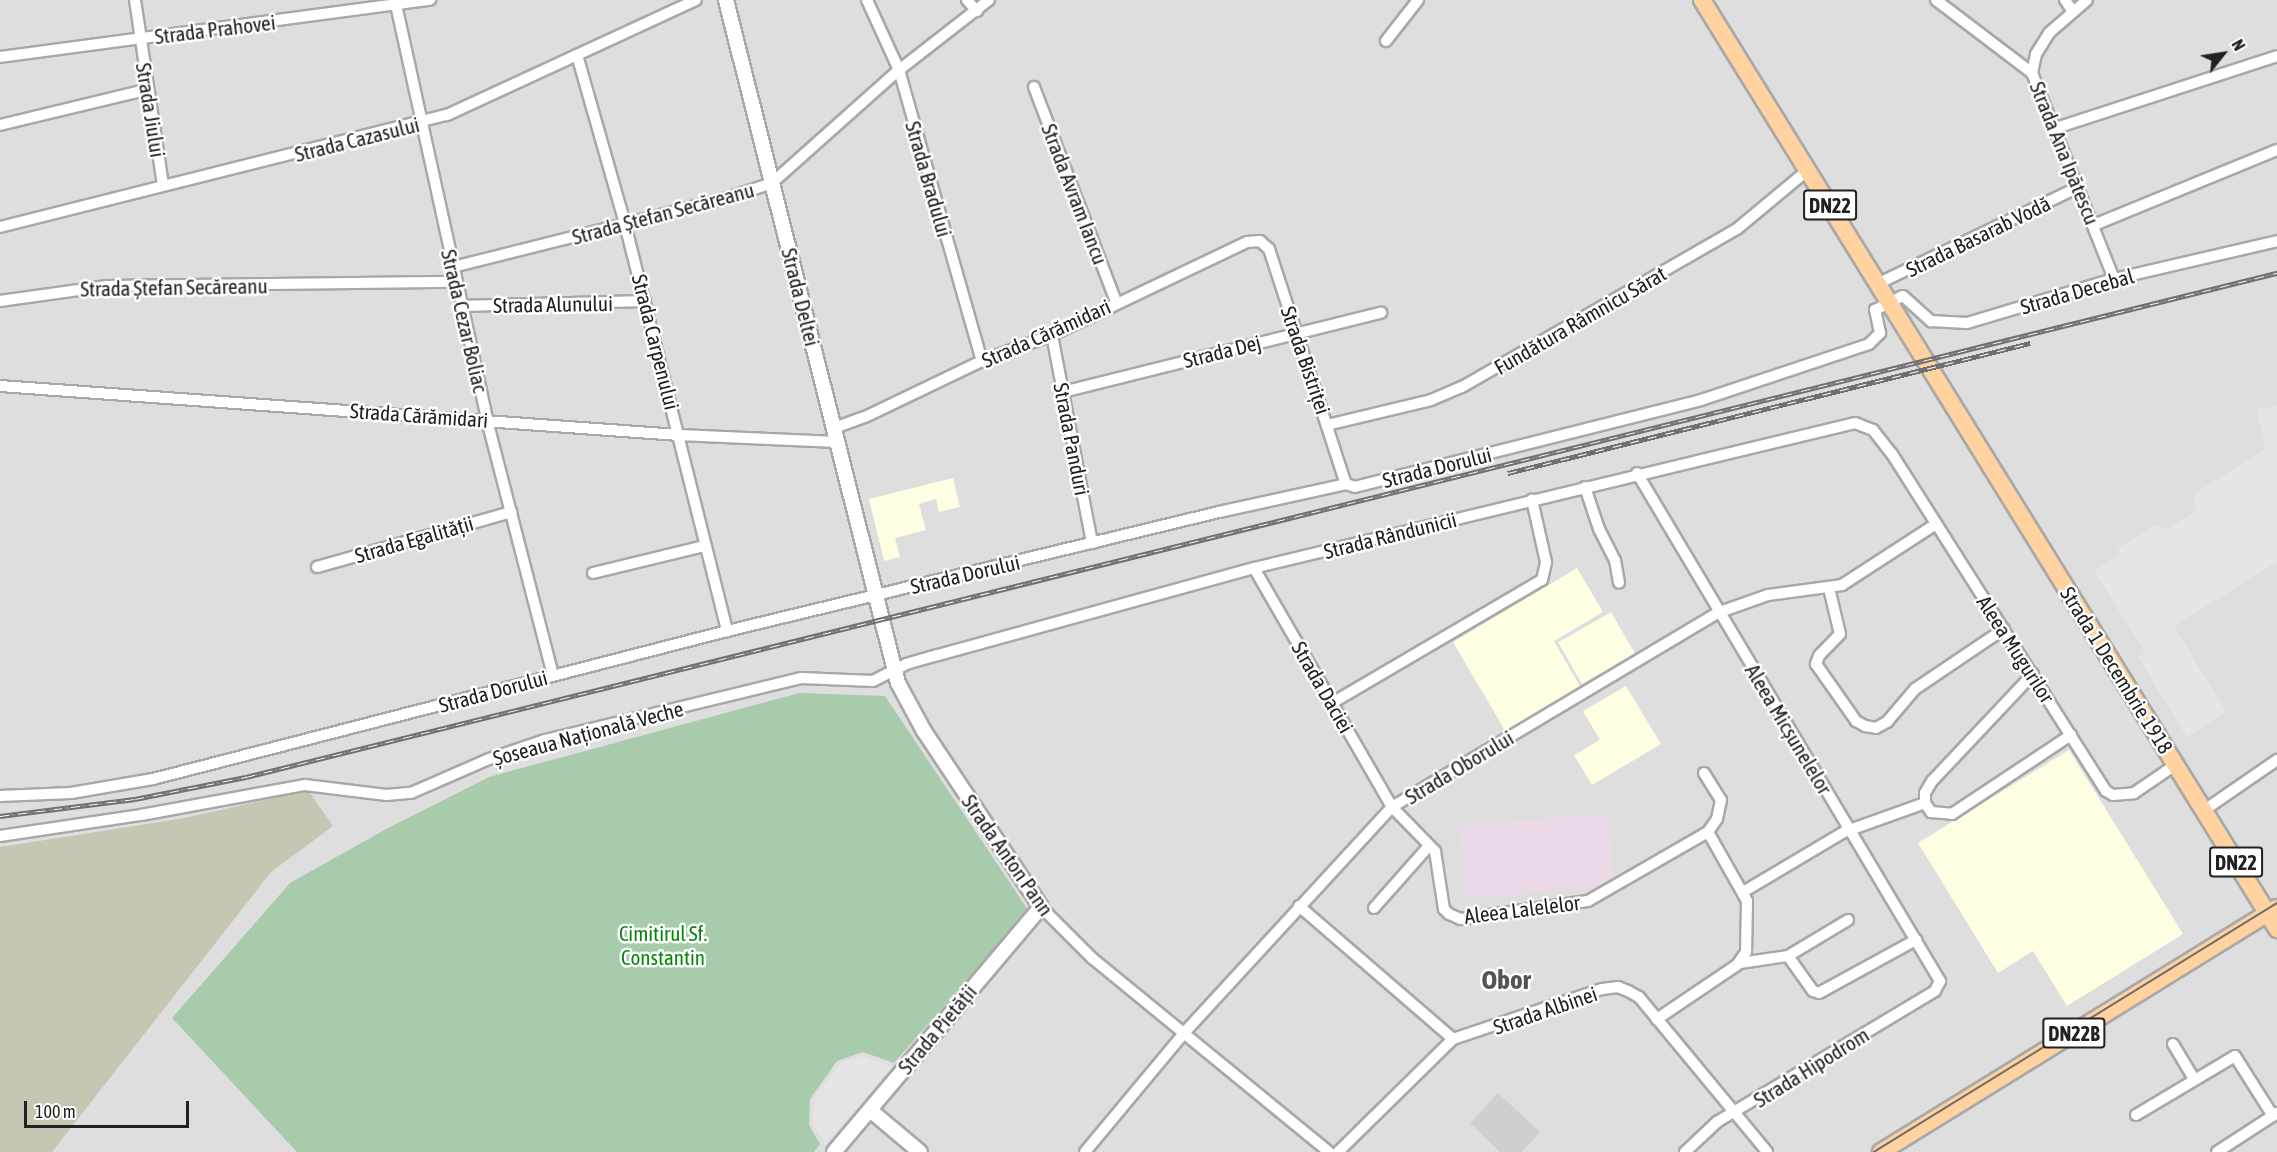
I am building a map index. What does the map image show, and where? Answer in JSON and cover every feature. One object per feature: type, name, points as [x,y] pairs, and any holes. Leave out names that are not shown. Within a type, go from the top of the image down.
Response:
[{"type":"main road","name":"DN22","points":[[1702,0],[1809,169],[1887,301]]},
{"type":"main road","name":"Strada 1 Decembrie 1918","points":[[1887,301],[2204,811],[2272,911],[2277,929]]},
{"type":"main road","name":"DN22B","points":[[1881,1152],[2272,911]]},
{"type":"street","name":"Strada Jiului","points":[[135,0],[146,90],[163,185]]},
{"type":"street","name":"Strada Prahovei","points":[[0,57],[430,0]]},
{"type":"street","name":"Strada Cazasului","points":[[0,227],[163,185],[419,124],[483,101],[696,0]]},
{"type":"street","name":"Strada Deltei","points":[[726,0],[877,595]]},
{"type":"street","name":"Strada Bradului","points":[[867,0],[899,70],[982,361]]},
{"type":"street","points":[[967,0],[977,11]]},
{"type":"street","name":"Strada Ștefan Secăreanu","points":[[453,267],[626,224],[772,183],[899,70],[989,0]]},
{"type":"street","points":[[1386,41],[1418,0]]},
{"type":"street","name":"Strada Ana Ipătescu","points":[[1936,0],[2032,73],[2056,128],[2114,279]]},
{"type":"street","points":[[2065,0],[2072,10]]},
{"type":"street","points":[[2032,73],[2036,54],[2049,33],[2072,10],[2087,0]]},
{"type":"street","name":"Strada Cezar Boliac","points":[[396,3],[419,124],[487,420],[553,675]]},
{"type":"street","name":"Strada Carpenului","points":[[577,55],[626,224],[727,631]]},
{"type":"street","points":[[2056,128],[2277,56]]},
{"type":"street","name":"Strada Avram Iancu","points":[[1034,87],[1116,302]]},
{"type":"street","points":[[0,125],[146,90]]},
{"type":"street","points":[[2094,225],[2277,150]]},
{"type":"street","name":"Fundătura Râmnicu Sărat","points":[[1327,425],[1431,400],[1462,387],[1737,230],[1809,169]]},
{"type":"street","name":"Strada Basarab Vodă","points":[[1877,284],[2079,187]]},
{"type":"street","name":"Strada Cărămidari","points":[[0,386],[679,435],[836,435],[874,413],[982,361],[1052,335],[1116,302],[1247,242],[1260,241]]},
{"type":"street","name":"Strada Bistriței","points":[[1260,241],[1269,249],[1346,484]]},
{"type":"street","name":"Strada Decebal","points":[[1887,301],[1903,297],[1931,321],[1967,323],[2114,279],[2277,241]]},
{"type":"street","name":"Strada Ștefan Secăreanu","points":[[0,301],[107,286],[457,282]]},
{"type":"street","name":"Strada Alunului","points":[[462,306],[645,301]]},
{"type":"street","name":"Strada Dorului","points":[[0,796],[71,793],[153,779],[727,631],[1346,484],[1363,485],[1773,379],[1875,341],[1880,333],[1875,310],[1887,301]]},
{"type":"street","name":"Strada Dej","points":[[1063,392],[1297,332],[1382,313]]},
{"type":"street","name":"Strada Panduri","points":[[1052,335],[1092,543]]},
{"type":"street","name":"Strada Rândunicii","points":[[894,669],[1254,568],[1637,473],[1854,423],[1868,426],[1883,441]]},
{"type":"street","name":"Aleea Mugurilor","points":[[1883,441],[2033,674],[2099,782],[2113,795],[2134,793],[2175,765]]},
{"type":"street","name":"Aleea Micșunelelor","points":[[1637,473],[1718,613],[1916,940],[1940,985]]},
{"type":"street","points":[[1585,487],[1599,529],[1615,560],[1619,583]]},
{"type":"street","points":[[1332,703],[1542,580],[1546,562],[1532,500]]},
{"type":"street","name":"Strada Egalității","points":[[317,567],[511,512]]},
{"type":"street","name":"Strada Oborului","points":[[1085,1152],[1184,1033],[1392,807],[1718,613],[1768,595],[1829,588],[1856,577],[1936,524]]},
{"type":"street","points":[[593,573],[705,546]]},
{"type":"street","name":"Strada Daciei","points":[[1254,568],[1392,807]]},
{"type":"street","points":[[1829,588],[1840,634],[1816,664],[1856,721],[1865,726],[1876,728],[1887,722],[1915,689],[2004,629]]},
{"type":"street","name":"Strada Anton Pann","points":[[877,595],[894,669],[924,731],[1041,907],[1092,958],[1329,1152]]},
{"type":"street","name":"Șoseaua Națională Veche","points":[[0,836],[141,816],[305,784],[386,795],[411,793],[489,759],[545,740],[801,678],[873,681],[894,669]]},
{"type":"street","points":[[2033,674],[1932,781],[1924,793],[1925,803],[1931,812],[1952,814],[2071,735]]},
{"type":"street","points":[[2204,811],[2277,760]]},
{"type":"street","points":[[1704,773],[1720,800],[1717,819],[1708,832],[1743,892],[1749,935],[1740,963]]},
{"type":"street","points":[[1743,892],[1850,830],[1925,803]]},
{"type":"street","name":"Aleea Lalelelor","points":[[1392,807],[1428,847],[1435,851],[1444,909],[1461,919],[1588,901],[1708,832]]},
{"type":"street","points":[[1374,908],[1428,847]]},
{"type":"street","points":[[1299,906],[1453,1040],[1338,1152]]},
{"type":"street","name":"Strada Pietății","points":[[834,1152],[1041,907]]},
{"type":"street","points":[[1657,1019],[1740,963],[1788,956],[1848,920]]},
{"type":"street","points":[[1788,956],[1813,991],[1819,993],[1916,940]]},
{"type":"street","name":"Strada Hipodrom","points":[[1685,1152],[1717,1122],[1734,1114],[1940,985]]},
{"type":"street","name":"Strada Albinei","points":[[1453,1040],[1618,987],[1639,997],[1767,1152]]},
{"type":"street","points":[[2173,1044],[2194,1079]]},
{"type":"street","points":[[2136,1115],[2235,1056],[2275,1114],[2217,1152]]},
{"type":"street","points":[[870,1110],[920,1152]]},
{"type":"shaded area","points":[[0,0],[2277,0],[2277,1152],[0,1152]]},
{"type":"shaded area","points":[[2277,406],[2277,562],[2174,626],[2226,712],[2187,737],[2138,657],[2145,652],[2094,571],[2121,554],[2118,548],[2156,525],[2167,529],[2196,511],[2194,494],[2265,449],[2257,409]]},
{"type":"shaded area","points":[[953,478],[960,507],[939,512],[936,499],[919,504],[926,530],[895,538],[900,557],[884,561],[869,499]]},
{"type":"shaded area","points":[[1577,568],[1603,612],[1554,641],[1582,690],[1507,734],[1453,642]]},
{"type":"shaded area","points":[[1611,612],[1635,654],[1582,684],[1558,642]]},
{"type":"shaded area","points":[[1626,686],[1661,744],[1592,785],[1574,755],[1600,740],[1583,711]]},
{"type":"shaded area","points":[[2069,750],[2183,934],[2067,1006],[2033,951],[1998,973],[1918,843]]},
{"type":"shaded area","points":[[308,790],[333,826],[271,872],[52,1152],[0,1152],[0,847],[185,818]]},
{"type":"shaded area","points":[[1608,813],[1614,886],[1466,899],[1460,826]]},
{"type":"shaded area","points":[[862,1056],[892,1067],[825,1144],[812,1123],[816,1095],[841,1063]]},
{"type":"shaded area","points":[[1498,1093],[1540,1132],[1522,1152],[1500,1152],[1470,1123]]},
{"type":"green space","name":"Cimitirul Sf. Constantin","points":[[799,693],[885,696],[1028,910],[894,1063],[863,1052],[837,1061],[810,1099],[809,1125],[820,1144],[814,1152],[297,1152],[172,1018],[290,883],[388,828],[489,777]]},
{"type":"tram line","points":[[1874,1152],[2277,903]]},
{"type":"railway","points":[[0,816],[135,799],[246,777],[2277,273]]},
{"type":"railway","points":[[1508,473],[2030,343]]},
{"type":"district","name":"Obor","points":[[1506,980]]}]
